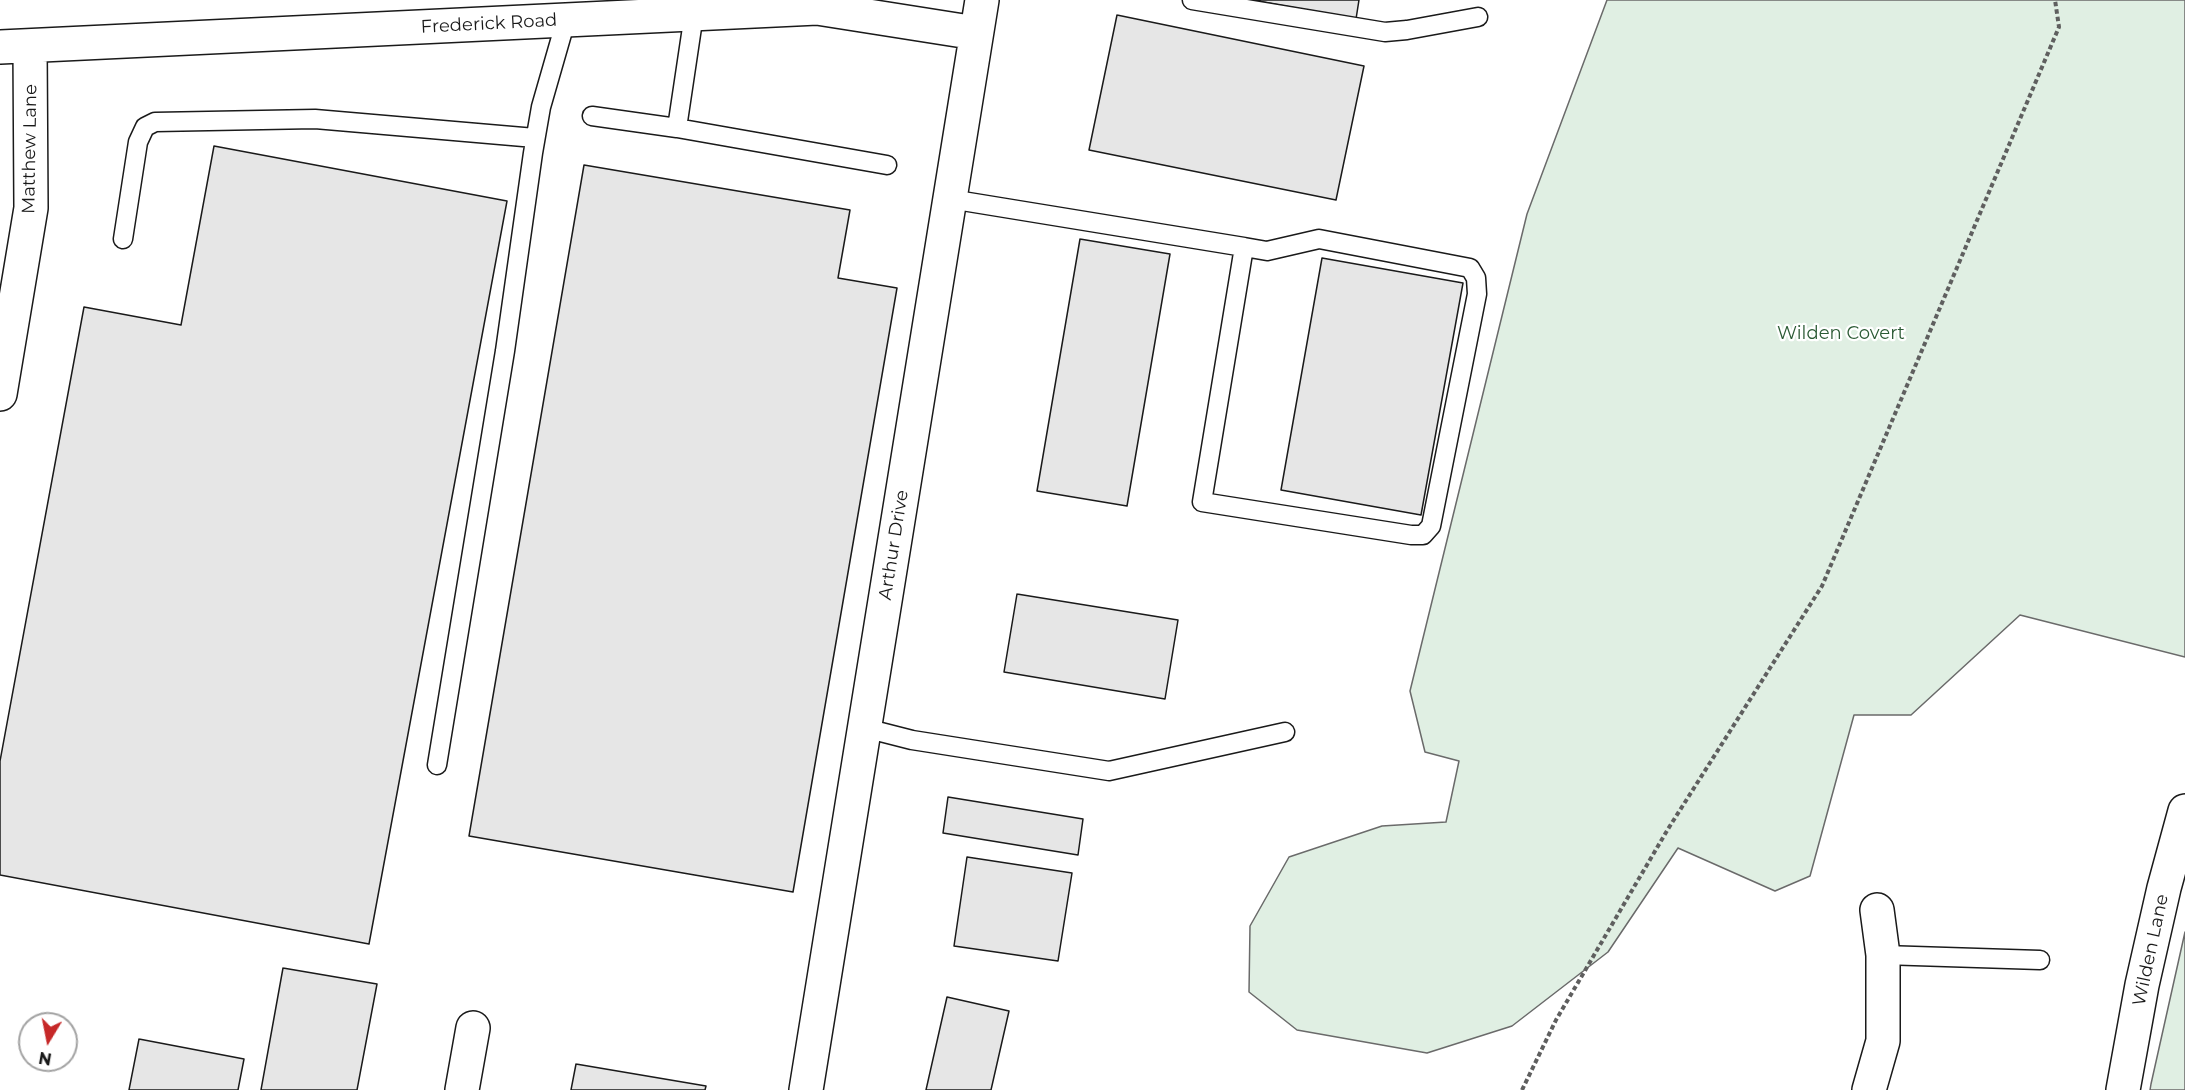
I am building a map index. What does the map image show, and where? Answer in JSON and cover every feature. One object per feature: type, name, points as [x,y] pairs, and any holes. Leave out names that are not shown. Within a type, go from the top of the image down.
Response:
[{"type":"street","name":"Arthur Drive","points":[[806,1090],[982,0]]},
{"type":"street","name":"Frederick Road","points":[[15,46],[817,8],[976,33]]},
{"type":"street","name":"Matthew Lane","points":[[0,394],[31,208],[15,46]]},
{"type":"street","name":"Wilden Lane","points":[[2123,1090],[2154,931],[2185,811]]},
{"type":"street","points":[[1869,1090],[1883,1041],[1884,955],[1877,910]]},
{"type":"street","points":[[462,1090],[473,1028]]},
{"type":"lane","points":[[1192,0],[1385,32],[1478,17]]},
{"type":"lane","points":[[677,128],[694,14]]},
{"type":"lane","points":[[437,765],[505,351],[535,138],[541,107],[566,20]]},
{"type":"lane","points":[[592,116],[677,128],[887,165]]},
{"type":"lane","points":[[123,239],[138,142],[145,127],[155,122],[315,118],[535,138]]},
{"type":"lane","points":[[950,199],[1244,247],[1267,251],[1320,239],[1470,268],[1476,278],[1477,294],[1431,526],[1423,535],[1411,536],[1202,502],[1244,247]]},
{"type":"lane","points":[[864,729],[912,740],[1109,771],[1285,732]]},
{"type":"lane","points":[[1884,955],[2040,960]]},
{"type":"path","points":[[1522,1090],[1556,1020],[1668,828],[1822,586],[2059,27],[2055,0]]},
{"type":"green space","name":"Wilden Covert","points":[[1607,0],[2185,0],[2185,657],[2020,615],[1911,715],[1854,715],[1810,876],[1775,891],[1678,848],[1608,952],[1512,1026],[1427,1053],[1297,1030],[1249,992],[1250,926],[1289,857],[1382,826],[1446,822],[1459,761],[1425,752],[1410,691],[1527,214]]},
{"type":"green space","points":[[2185,932],[2185,1090],[2150,1090],[2151,1084]]},
{"type":"building","points":[[1252,0],[1359,0],[1356,19]]},
{"type":"building","points":[[1117,15],[1364,66],[1336,200],[1089,150]]},
{"type":"building","points":[[214,146],[507,201],[369,944],[0,875],[0,761],[84,307],[181,325]]},
{"type":"building","points":[[584,165],[850,210],[838,278],[897,288],[793,892],[469,836]]},
{"type":"building","points":[[1080,239],[1170,254],[1127,506],[1037,491]]},
{"type":"building","points":[[1322,258],[1463,283],[1421,515],[1281,490]]},
{"type":"building","points":[[1017,594],[1178,620],[1165,699],[1004,672]]},
{"type":"building","points":[[948,797],[1083,819],[1078,855],[943,833]]},
{"type":"building","points":[[967,857],[1072,873],[1058,961],[954,946]]},
{"type":"building","points":[[283,968],[377,984],[357,1090],[261,1090]]},
{"type":"building","points":[[947,997],[1009,1011],[991,1090],[926,1090]]},
{"type":"building","points":[[139,1039],[244,1059],[238,1090],[129,1090]]},
{"type":"building","points":[[576,1064],[706,1086],[705,1090],[571,1090]]}]
